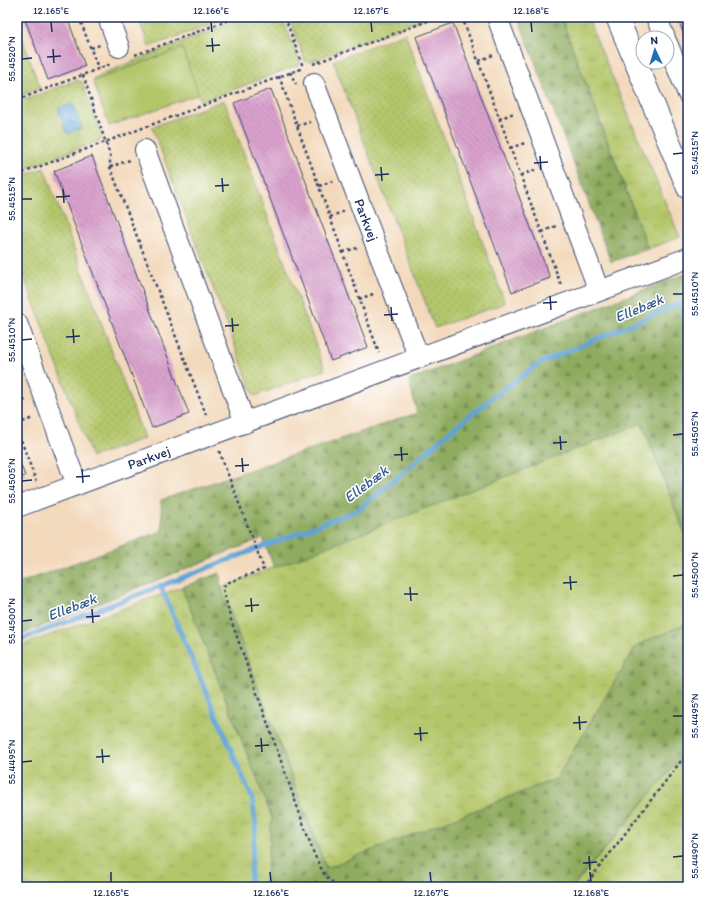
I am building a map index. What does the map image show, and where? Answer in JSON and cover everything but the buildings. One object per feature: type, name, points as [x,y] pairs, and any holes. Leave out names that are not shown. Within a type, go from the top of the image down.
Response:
[{"type":"street","points":[[108,17],[119,47]]},
{"type":"street","points":[[498,17],[599,291]]},
{"type":"street","points":[[617,17],[688,188]]},
{"type":"street","points":[[656,17],[662,30]]},
{"type":"street","points":[[675,62],[688,94]]},
{"type":"street","name":"Parkvej","points":[[312,74],[419,358]]},
{"type":"street","points":[[145,150],[244,422]]},
{"type":"street","name":"Parkvej","points":[[17,507],[77,485],[210,426],[244,422],[688,258]]},
{"type":"street","points":[[17,323],[77,485]]},
{"type":"path","points":[[79,17],[98,68]]},
{"type":"path","points":[[17,175],[303,67],[285,17]]},
{"type":"path","points":[[312,74],[438,17]]},
{"type":"path","points":[[462,17],[561,285]]},
{"type":"path","points":[[83,75],[110,155],[110,167],[262,562],[264,569],[227,583],[223,589],[231,620],[314,854],[324,874],[337,887]]},
{"type":"path","points":[[279,76],[379,353]]},
{"type":"path","points":[[17,429],[36,481]]},
{"type":"path","points":[[584,887],[688,752]]},
{"type":"green space","points":[[138,17],[221,17],[222,20],[149,47]]},
{"type":"green space","points":[[245,17],[282,17],[300,62],[298,65],[201,102],[182,48],[93,81],[99,75]]},
{"type":"green space","points":[[289,17],[428,17],[309,62],[305,61]]},
{"type":"green space","points":[[518,17],[561,17],[648,249],[611,262]]},
{"type":"green space","points":[[561,17],[587,17],[680,237],[648,249]]},
{"type":"green space","points":[[17,25],[40,88],[17,97]]},
{"type":"green space","points":[[405,33],[505,303],[435,328],[333,61]]},
{"type":"green space","points":[[182,48],[199,94],[109,126],[93,81]]},
{"type":"green space","points":[[77,80],[82,82],[102,136],[101,140],[17,172],[17,103]]},
{"type":"green space","points":[[224,100],[325,370],[254,396],[152,127]]},
{"type":"green space","points":[[44,168],[144,438],[92,457],[17,259],[17,178]]},
{"type":"green space","points":[[688,273],[688,542],[642,423],[274,568],[263,538],[17,636],[17,584],[162,531],[161,500],[417,413],[409,380]]},
{"type":"green space","points":[[642,423],[688,542],[688,623],[637,645],[556,779],[326,868],[221,588]]},
{"type":"green space","points":[[220,573],[221,588],[326,868],[556,779],[637,645],[688,623],[688,750],[572,887],[265,887],[272,817],[182,587]]},
{"type":"green space","points":[[182,587],[272,818],[265,887],[17,887],[17,647]]},
{"type":"green space","points":[[688,750],[688,887],[573,887]]},
{"type":"water","points":[[73,103],[82,128],[67,134],[58,109]]},
{"type":"waterway","name":"Ellebæk","points":[[17,641],[358,510],[448,433],[493,397],[540,363],[679,304]]},
{"type":"waterway","points":[[160,585],[252,798],[256,825],[250,887]]}]
